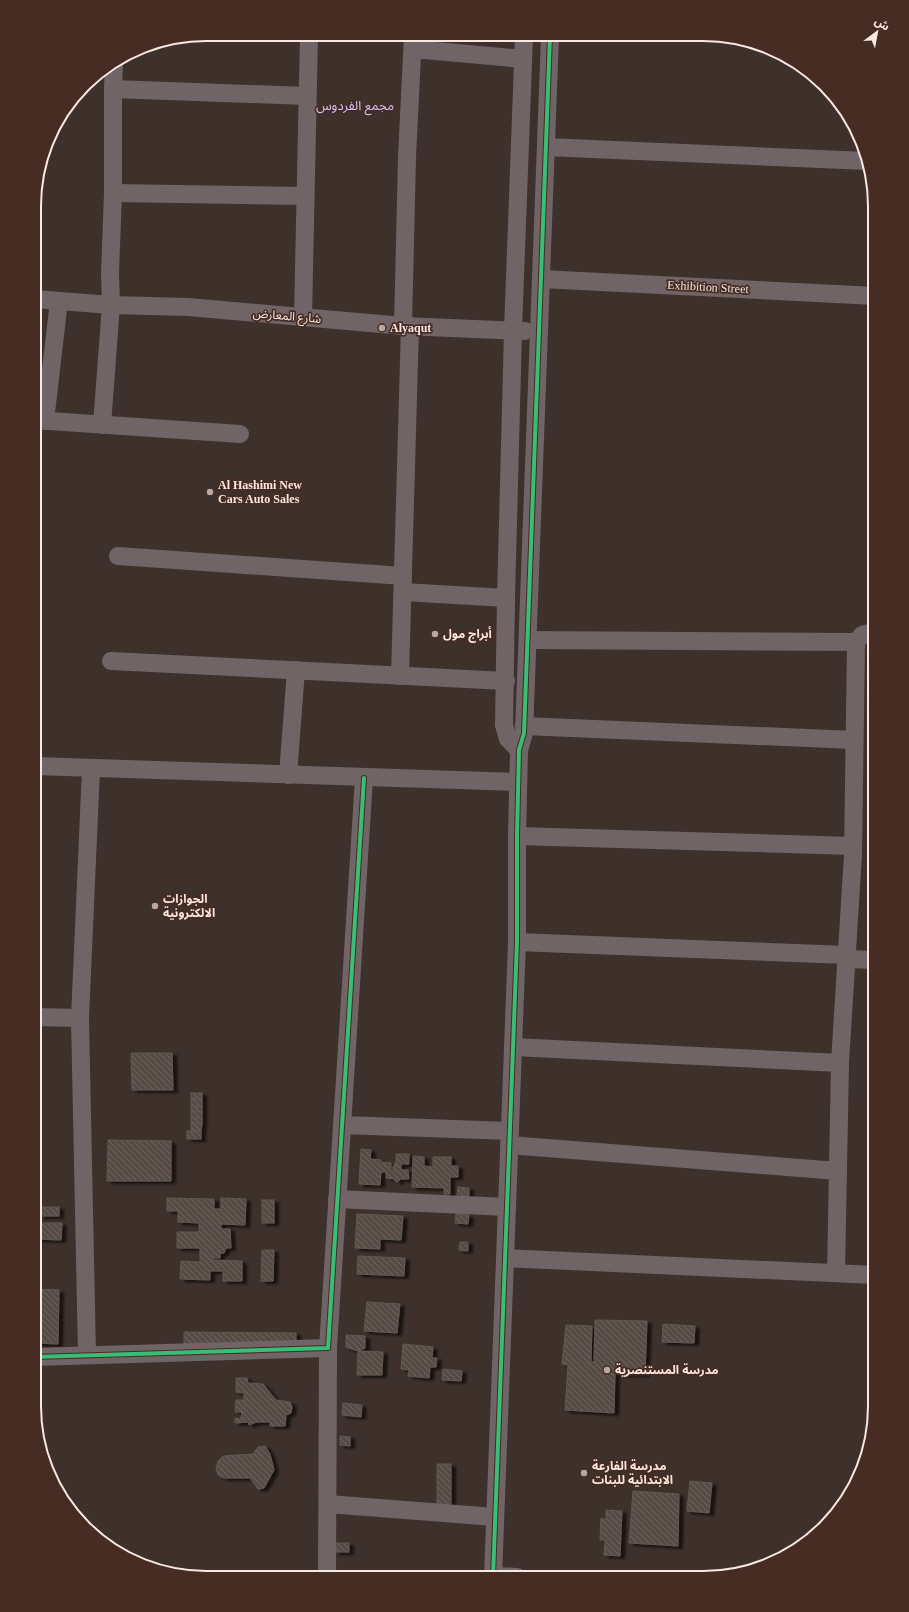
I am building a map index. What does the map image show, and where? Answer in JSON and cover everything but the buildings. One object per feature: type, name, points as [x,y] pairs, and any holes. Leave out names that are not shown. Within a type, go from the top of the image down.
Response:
[{"type":"street","points":[[303,317],[309,41]]},
{"type":"street","points":[[519,750],[508,739],[506,732],[506,598],[513,331],[524,41]]},
{"type":"street","points":[[493,1571],[517,942],[519,750],[523,739],[528,640],[550,41]]},
{"type":"street","points":[[400,676],[403,584],[407,164],[413,42],[523,59]]},
{"type":"street","points":[[102,425],[111,305],[110,273],[113,193],[114,70]]},
{"type":"street","points":[[113,89],[307,96]]},
{"type":"street","points":[[546,147],[861,161]]},
{"type":"street","points":[[113,193],[305,196]]},
{"type":"street","name":"Exhibition Street","points":[[542,279],[868,296]]},
{"type":"street","name":"شارع المعارض","points":[[41,300],[111,305],[188,307],[406,326],[539,331]]},
{"type":"street","points":[[41,414],[59,301]]},
{"type":"street","points":[[41,420],[240,434]]},
{"type":"street","points":[[118,556],[403,584],[506,598]]},
{"type":"street","points":[[836,1273],[840,1064],[853,846],[856,642],[862,635],[868,633]]},
{"type":"street","points":[[528,640],[856,642]]},
{"type":"street","points":[[111,661],[506,681]]},
{"type":"street","points":[[288,775],[296,670]]},
{"type":"street","points":[[524,726],[854,740]]},
{"type":"street","points":[[41,766],[518,782]]},
{"type":"street","points":[[87,1355],[80,1018],[91,769]]},
{"type":"street","points":[[327,1571],[328,1348],[364,778]]},
{"type":"street","points":[[517,836],[853,846]]},
{"type":"street","points":[[517,942],[847,957],[868,959]]},
{"type":"street","points":[[41,1017],[80,1018]]},
{"type":"street","points":[[513,1047],[840,1064]]},
{"type":"street","points":[[342,1124],[510,1138],[838,1171]]},
{"type":"street","points":[[337,1199],[507,1207]]},
{"type":"street","points":[[505,1258],[868,1275]]},
{"type":"street","points":[[41,1357],[328,1348]]},
{"type":"street","points":[[328,1504],[495,1517]]},
{"type":"cycle path","points":[[493,1571],[517,942],[519,750],[524,733],[550,41]]},
{"type":"cycle path","points":[[41,1357],[328,1348],[364,778]]},
{"type":"place","name":"Alyaqut","points":[[382,328]]},
{"type":"place","name":"Al Hashimi New Cars Auto Sales","points":[[210,492]]},
{"type":"place","name":"أبراج مول","points":[[435,634]]},
{"type":"place","name":"الجوازات الالكترونية","points":[[155,906]]},
{"type":"place","name":"مدرسة المستنصرية","points":[[607,1370]]},
{"type":"place","name":"مدرسة الفارعة الابتدائية للبنات","points":[[584,1473]]},
{"type":"district","name":"مجمع الفردوس","points":[[355,105]]}]
